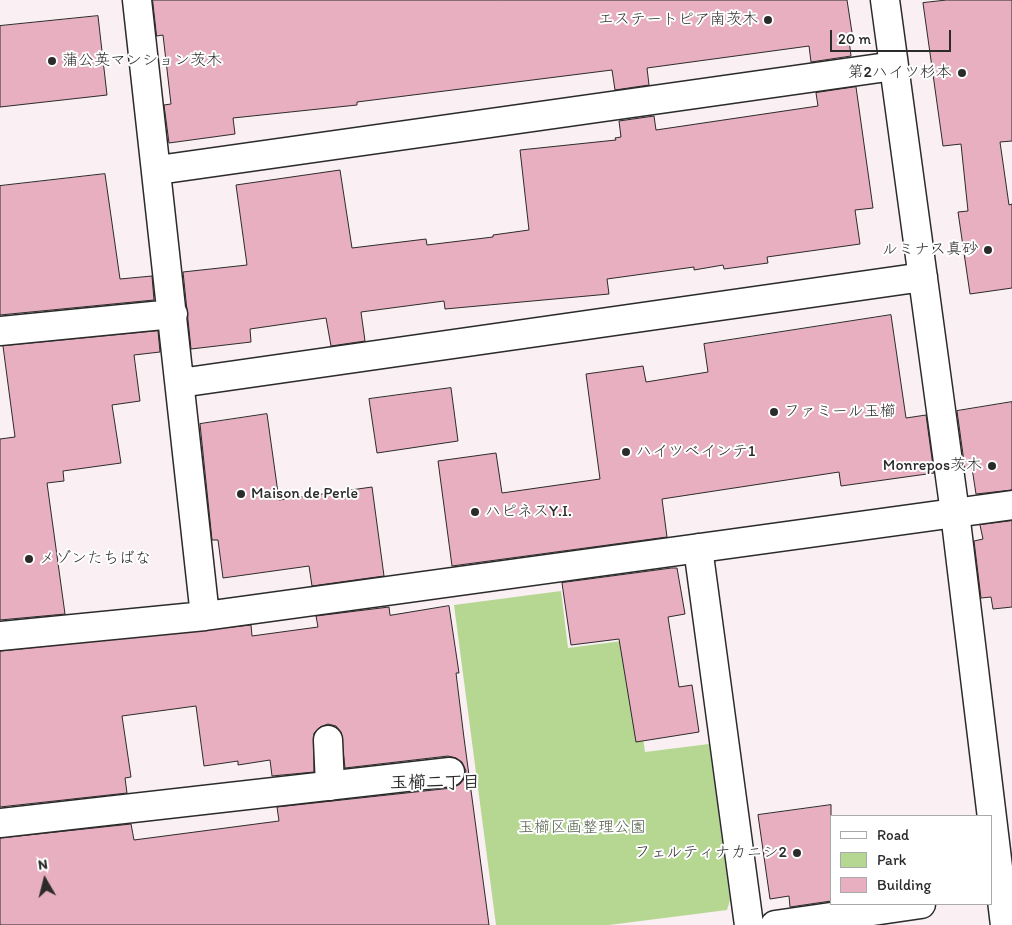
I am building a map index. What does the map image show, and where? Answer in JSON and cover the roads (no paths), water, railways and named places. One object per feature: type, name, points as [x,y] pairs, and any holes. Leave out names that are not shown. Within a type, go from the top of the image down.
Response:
[{"type":"street","points":[[137,0],[158,170],[205,616]]},
{"type":"street","points":[[885,0],[955,513],[988,815]]},
{"type":"street","points":[[158,170],[894,66]]},
{"type":"street","points":[[180,383],[923,278]]},
{"type":"street","points":[[0,330],[173,314]]},
{"type":"street","points":[[0,636],[205,616],[1012,505]]},
{"type":"street","points":[[698,548],[749,925]]},
{"type":"street","points":[[328,740],[330,786]]},
{"type":"street","points":[[0,823],[450,772]]},
{"type":"street","points":[[992,856],[996,893],[1005,925]]},
{"type":"street","points":[[775,925],[914,905]]},
{"type":"place","name":"エステートピア南茨木","points":[[768,20]]},
{"type":"place","name":"蒲公英マンション茨木","points":[[52,61]]},
{"type":"place","name":"第2ハイツ杉本","points":[[962,73]]},
{"type":"place","name":"ルミナス真砂","points":[[988,250]]},
{"type":"place","name":"ファミール玉櫛","points":[[774,412]]},
{"type":"place","name":"ハイツベインテ1","points":[[626,452]]},
{"type":"place","name":"Monrepos茨木","points":[[992,466]]},
{"type":"place","name":"Maison de Perle","points":[[241,494]]},
{"type":"place","name":"ハピネスY.I.","points":[[475,512]]},
{"type":"place","name":"メゾンたちばな","points":[[29,559]]},
{"type":"place","name":"フェルティナカニシ2","points":[[797,853]]},
{"type":"district","name":"玉櫛二丁目","points":[[435,783]]},
{"type":"park label","name":"玉櫛区画整理公園","points":[[582,828]]}]
